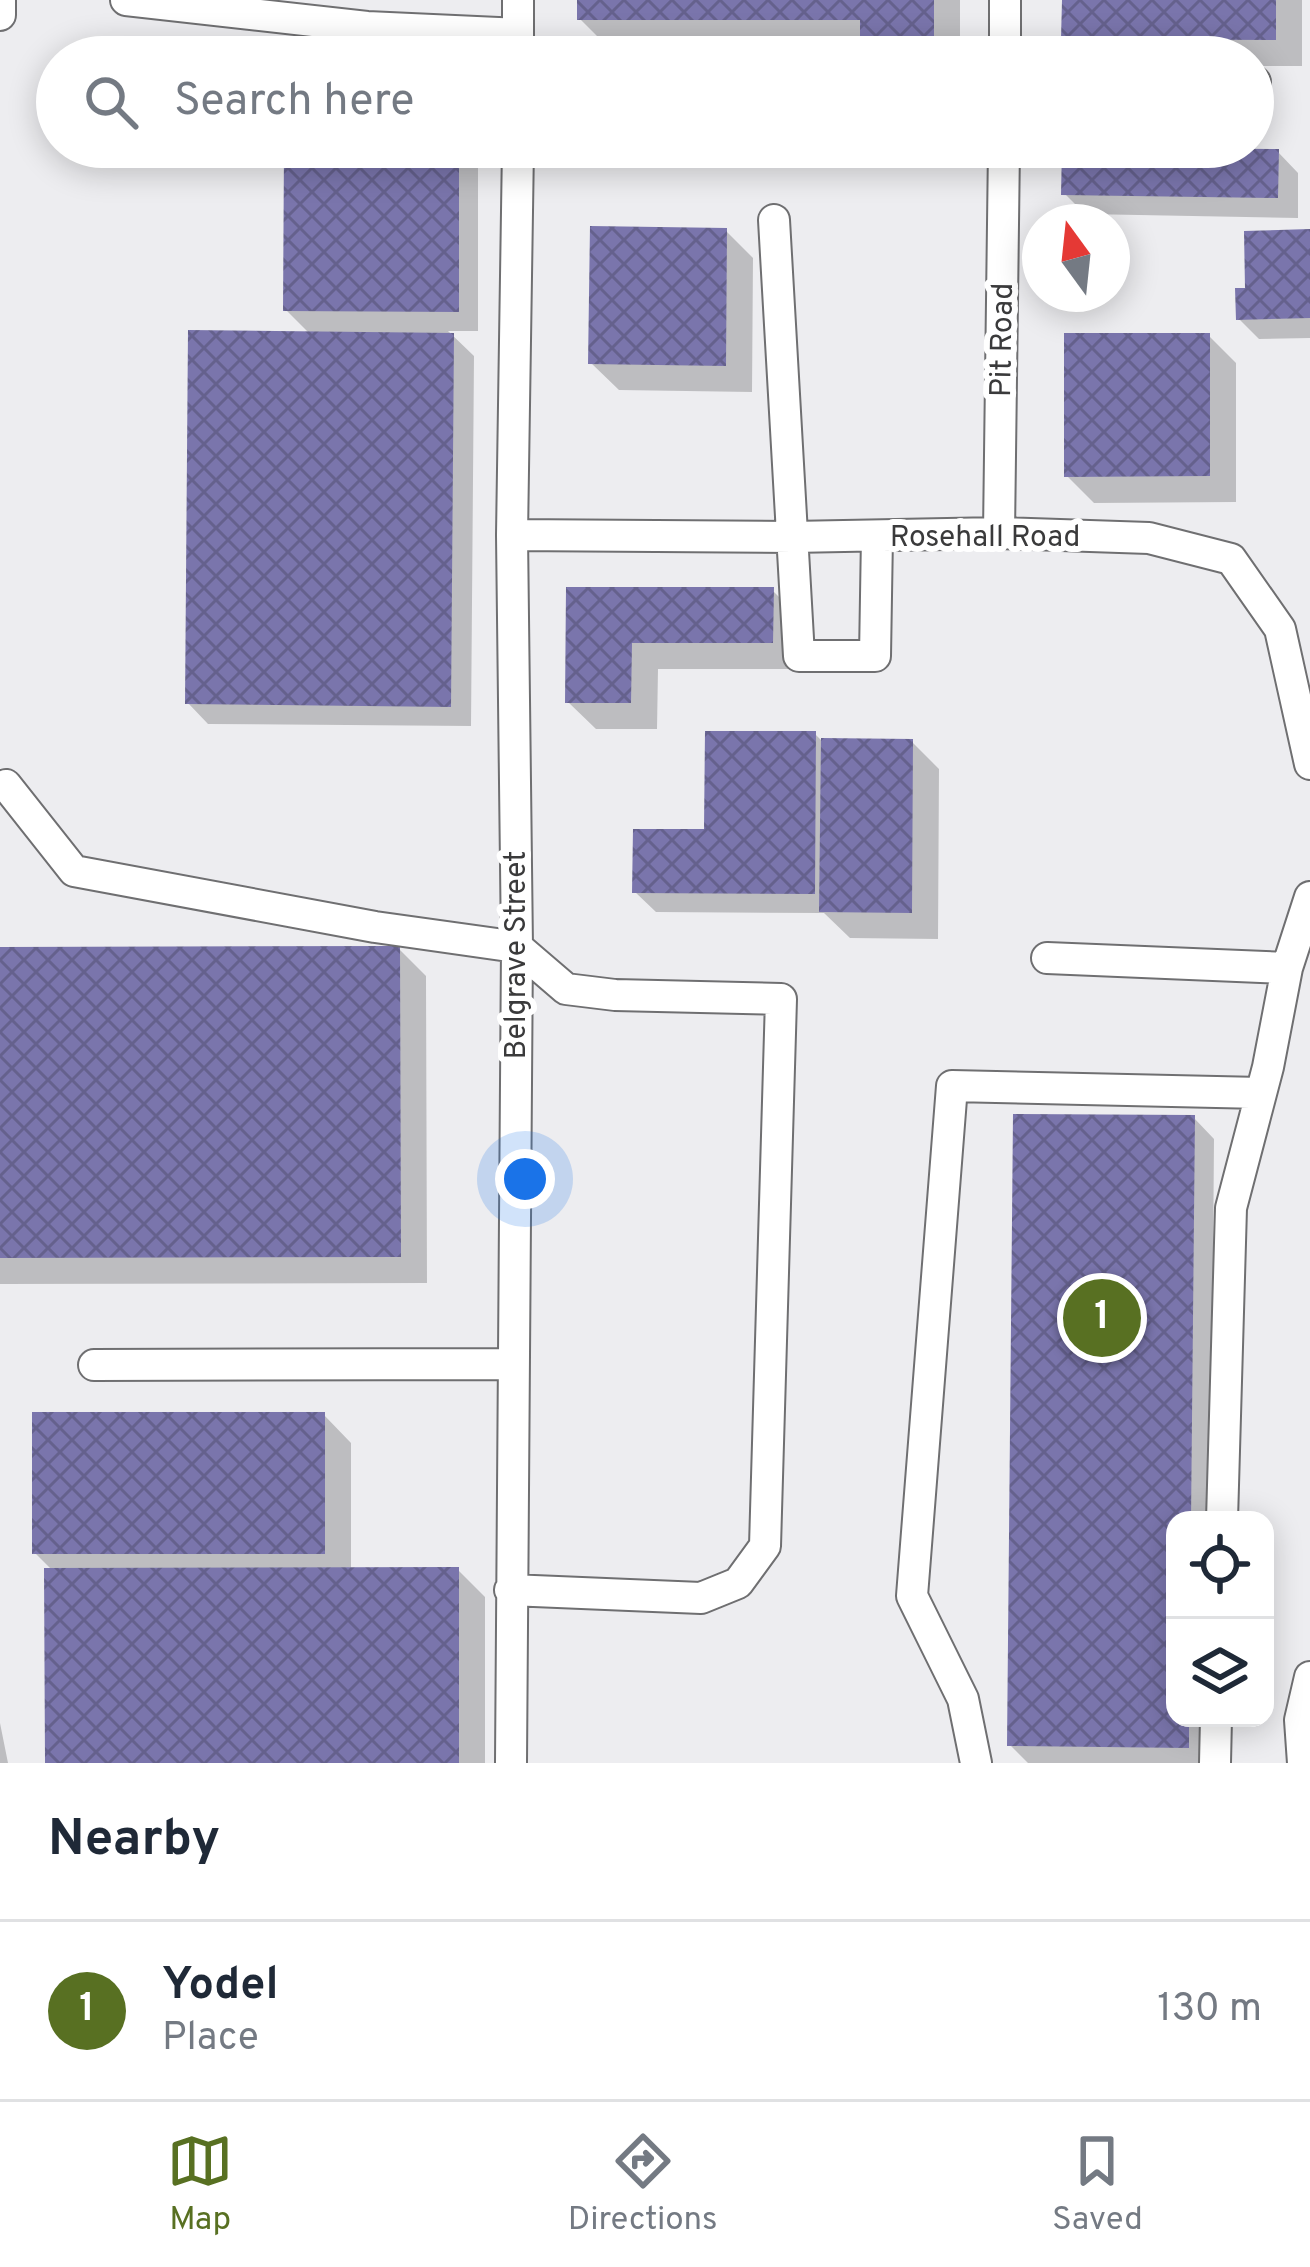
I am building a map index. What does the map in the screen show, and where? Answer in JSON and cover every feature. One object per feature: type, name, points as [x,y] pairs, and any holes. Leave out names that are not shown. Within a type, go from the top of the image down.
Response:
[{"type":"street","points":[[0,0],[0,15]]},
{"type":"street","points":[[126,0],[369,14],[475,36]]},
{"type":"street","points":[[518,0],[518,36]]},
{"type":"street","points":[[1005,0],[1005,36]]},
{"type":"street","name":"Belgrave Street","points":[[511,1763],[517,947],[512,535],[518,168]]},
{"type":"street","name":"Pit Road","points":[[999,533],[1004,168]]},
{"type":"street","points":[[774,220],[799,656],[874,656],[877,536]]},
{"type":"street","name":"Rosehall Road","points":[[512,535],[999,533],[1149,538],[1231,559],[1280,629],[1310,764]]},
{"type":"street","points":[[6,785],[74,872],[375,927],[517,947],[566,988],[615,995],[781,999],[765,1546],[738,1582],[701,1598],[510,1590]]},
{"type":"street","points":[[1222,1511],[1231,1208],[1287,968],[1310,897]]},
{"type":"street","points":[[1047,958],[1287,968]]},
{"type":"street","points":[[976,1763],[963,1699],[912,1596],[952,1086],[1261,1094]]},
{"type":"street","points":[[94,1365],[512,1364]]},
{"type":"street","points":[[1303,1763],[1300,1720],[1310,1677]]},
{"type":"street","points":[[1215,1763],[1216,1727]]},
{"type":"building","points":[[577,0],[934,0],[934,36],[860,36],[860,20],[577,20]]},
{"type":"building","points":[[1062,0],[1276,0],[1276,40],[1274,36],[1061,36]]},
{"type":"building","points":[[1274,149],[1279,149],[1278,198],[1061,195],[1062,168],[1274,168]]},
{"type":"building","points":[[284,168],[459,168],[459,312],[283,311]]},
{"type":"building","points":[[590,226],[727,228],[726,366],[588,364]]},
{"type":"building","points":[[1310,229],[1310,318],[1236,320],[1235,288],[1245,288],[1244,231]]},
{"type":"building","points":[[188,330],[454,333],[451,707],[185,704]]},
{"type":"building","points":[[1064,333],[1210,333],[1210,476],[1064,477]]},
{"type":"building","points":[[566,587],[774,587],[773,643],[632,643],[631,703],[565,703]]},
{"type":"building","points":[[705,731],[816,731],[815,894],[632,893],[633,829],[704,829]]},
{"type":"building","points":[[821,738],[913,739],[912,913],[819,912]]},
{"type":"building","points":[[400,946],[401,1257],[0,1258],[0,947]]},
{"type":"building","points":[[1013,1114],[1195,1115],[1191,1511],[1166,1511],[1166,1727],[1189,1727],[1189,1748],[1007,1746]]},
{"type":"building","points":[[32,1412],[325,1412],[325,1554],[32,1554]]},
{"type":"building","points":[[459,1567],[459,1763],[45,1763],[44,1568]]},
{"type":"place","name":"Yodel","points":[[1102,1318]]}]
